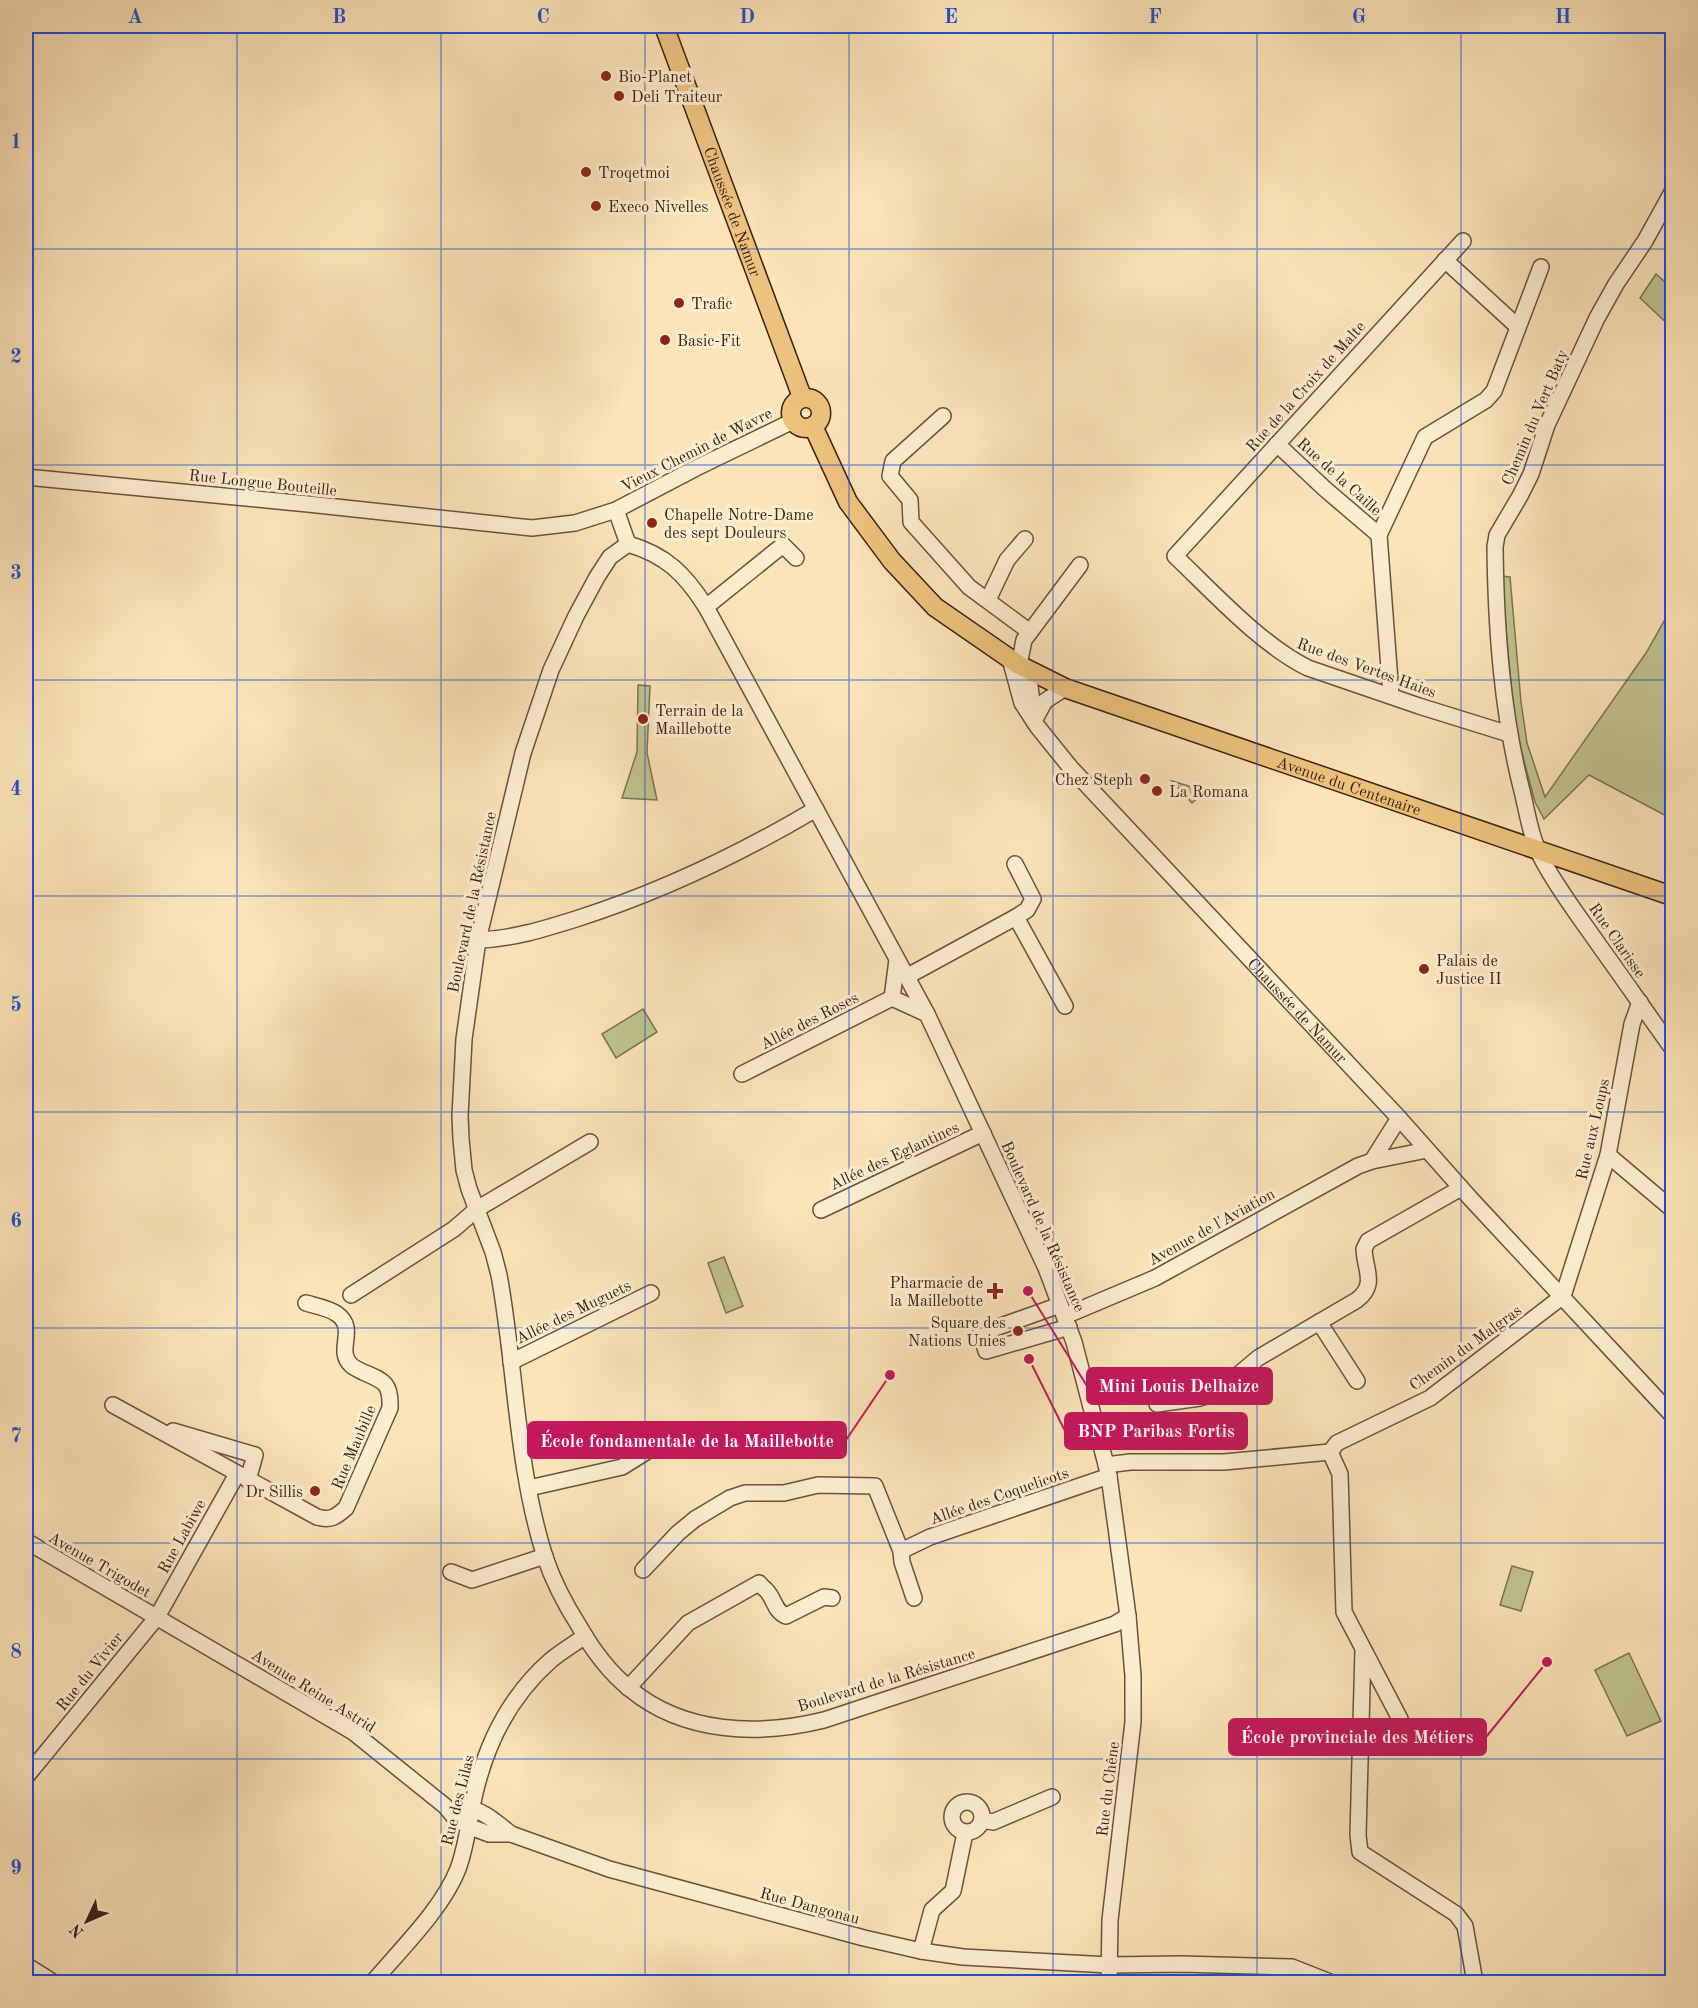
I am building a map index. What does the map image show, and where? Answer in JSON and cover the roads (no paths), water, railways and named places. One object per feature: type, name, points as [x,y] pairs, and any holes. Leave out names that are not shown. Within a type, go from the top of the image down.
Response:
[{"type":"main road","name":"Chaussée de Namur","points":[[664,26],[802,398]]},
{"type":"main road","points":[[802,398],[815,401],[821,414],[819,421],[806,428],[798,426],[790,414],[791,407],[802,398]]},
{"type":"main road","name":"Avenue du Centenaire","points":[[813,426],[848,502],[892,561],[935,607],[1019,665],[1065,688],[1672,896]]},
{"type":"street","name":"Chemin du Vert Baty","points":[[1538,850],[1509,734],[1497,624],[1497,535],[1521,496],[1531,474],[1547,425],[1597,318],[1616,284],[1645,241],[1672,192]]},
{"type":"street","name":"Rue de la Croix de Malte","points":[[1174,556],[1463,241]]},
{"type":"street","points":[[1445,260],[1518,327]]},
{"type":"street","points":[[1391,695],[1379,535],[1425,437],[1486,400],[1494,391],[1541,267]]},
{"type":"street","points":[[943,416],[893,461],[890,476],[910,500],[912,522],[969,587],[1030,632]]},
{"type":"street","name":"Vieux Chemin de Wavre","points":[[616,510],[793,421]]},
{"type":"street","name":"Rue de la Caille","points":[[1276,444],[1379,535]]},
{"type":"street","name":"Rue Longue Bouteille","points":[[26,477],[296,502],[532,528],[575,523],[616,510]]},
{"type":"street","points":[[616,510],[628,544]]},
{"type":"street","points":[[988,600],[1007,560],[1025,539]]},
{"type":"street","name":"Boulevard de la Résistance","points":[[628,544],[646,550],[675,567],[692,584],[706,607],[927,1014],[1046,1268],[1065,1316],[1097,1423],[1108,1471],[1128,1616],[1115,1624],[1088,1634],[824,1720],[783,1728],[747,1730],[722,1728],[695,1722],[658,1708],[628,1688],[607,1667],[565,1603],[545,1556],[529,1488],[499,1275],[464,1170],[460,1116],[464,1039],[478,940],[523,753],[550,670],[576,616],[610,557],[628,544]]},
{"type":"street","points":[[706,607],[783,545],[796,558]]},
{"type":"street","name":"Rue des Vertes Haies","points":[[1174,556],[1264,639],[1291,660],[1308,668],[1449,716],[1509,734]]},
{"type":"street","points":[[1019,665],[1024,640],[1080,565]]},
{"type":"street","name":"Chaussée de Namur","points":[[1019,665],[1022,703],[1074,771],[1399,1118],[1672,1415]]},
{"type":"street","points":[[1034,721],[1045,700],[1065,688]]},
{"type":"street","points":[[478,940],[499,939],[538,930],[594,913],[644,894],[697,873],[816,809]]},
{"type":"street","name":"Rue Clarisse","points":[[1538,850],[1562,891],[1672,1048]]},
{"type":"street","points":[[906,977],[1027,910],[1034,899],[1015,864]]},
{"type":"street","points":[[1016,917],[1065,1006]]},
{"type":"street","points":[[897,960],[892,999],[927,1014]]},
{"type":"street","name":"Allée des Roses","points":[[742,1074],[892,999]]},
{"type":"street","name":"Rue aux Loups","points":[[1563,1296],[1608,1155],[1632,1024],[1640,1002]]},
{"type":"street","points":[[1372,1161],[1399,1118]]},
{"type":"street","name":"Allée des Eglantines","points":[[821,1210],[983,1133]]},
{"type":"street","points":[[351,1295],[454,1228],[477,1209],[590,1142]]},
{"type":"street","name":"Avenue de l'Aviation","points":[[1065,1316],[1155,1278],[1358,1166],[1427,1150]]},
{"type":"street","points":[[1608,1155],[1672,1209]]},
{"type":"street","points":[[1157,1404],[1214,1394],[1258,1358],[1366,1293],[1369,1277],[1364,1249],[1368,1241],[1461,1188]]},
{"type":"street","name":"Allée des Muguets","points":[[511,1362],[651,1293]]},
{"type":"street","name":"Chemin du Malgras","points":[[1330,1452],[1337,1443],[1344,1439],[1439,1392],[1563,1296]]},
{"type":"street","name":"Rue Maubille","points":[[113,1406],[317,1518],[326,1520],[336,1518],[346,1508],[390,1408],[391,1392],[380,1380],[351,1366],[346,1358],[346,1324],[339,1315],[306,1303]]},
{"type":"street","points":[[1065,1316],[986,1351],[981,1333],[1065,1316]]},
{"type":"street","points":[[1319,1322],[1357,1381]]},
{"type":"street","name":"Rue Maubille","points":[[165,1434],[173,1431],[255,1455],[243,1477]]},
{"type":"street","points":[[529,1488],[622,1467],[646,1452]]},
{"type":"street","points":[[1108,1471],[1130,1462],[1224,1462],[1330,1452],[1340,1474],[1344,1612],[1400,1719],[1397,1727],[1361,1744]]},
{"type":"street","name":"Allée des Coquelicots","points":[[901,1551],[930,1537],[1108,1471]]},
{"type":"street","name":"Rue Labiwe","points":[[157,1617],[243,1477]]},
{"type":"street","points":[[643,1570],[678,1533],[695,1519],[730,1498],[746,1493],[784,1493],[818,1485],[875,1486],[901,1551],[902,1562],[914,1598]]},
{"type":"street","name":"Avenue Trigodet","points":[[26,1541],[157,1617]]},
{"type":"street","points":[[452,1572],[471,1580],[545,1556]]},
{"type":"street","points":[[628,1688],[688,1623],[759,1583],[767,1591],[778,1611],[786,1616],[824,1598],[832,1598]]},
{"type":"street","name":"Rue du Chêne","points":[[1109,1983],[1112,1901],[1133,1715],[1133,1676],[1128,1616]]},
{"type":"street","name":"Rue du Vivier","points":[[26,1777],[157,1617]]},
{"type":"street","name":"Avenue Reine Astrid","points":[[157,1617],[352,1732],[445,1806],[455,1818],[468,1826]]},
{"type":"street","name":"Rue des Lilas","points":[[373,1983],[436,1907],[457,1871],[465,1848],[472,1808],[486,1755],[494,1735],[519,1695],[536,1674],[585,1636]]},
{"type":"street","points":[[1363,1650],[1358,1835],[1360,1852],[1456,1914],[1465,1926],[1475,1983]]},
{"type":"street","points":[[982,1820],[993,1822],[1052,1797]]},
{"type":"street","points":[[970,1801],[981,1810],[982,1820],[975,1828],[965,1833],[956,1829],[951,1818],[959,1804],[970,1801]]},
{"type":"street","points":[[445,1806],[472,1808]]},
{"type":"street","name":"Rue Dangonau","points":[[472,1808],[511,1834],[609,1869],[864,1938],[921,1951],[963,1958],[1109,1965],[1292,1967],[1330,1983]]},
{"type":"street","name":"Rue Dangonau","points":[[468,1826],[489,1834],[511,1834]]},
{"type":"street","points":[[921,1951],[932,1910],[953,1891],[965,1833]]},
{"type":"street","points":[[26,1965],[53,1983]]},
{"type":"place","name":"Bio-Planet","points":[[606,76]]},
{"type":"place","name":"Deli Traiteur","points":[[619,96]]},
{"type":"place","name":"Troqetmoi","points":[[586,172]]},
{"type":"place","name":"Execo Nivelles","points":[[596,206]]},
{"type":"place","name":"Trafic","points":[[679,303]]},
{"type":"place","name":"Basic-Fit","points":[[665,340]]},
{"type":"place","name":"Chapelle Notre-Dame des sept Douleurs","points":[[652,523]]},
{"type":"place","name":"Terrain de la Maillebotte","points":[[643,719]]},
{"type":"place","name":"Chez Steph","points":[[1145,779]]},
{"type":"place","name":"La Romana","points":[[1157,791]]},
{"type":"place","name":"Palais de Justice II","points":[[1424,969]]},
{"type":"place","name":"Pharmacie de la Maillebotte","points":[[995,1291]]},
{"type":"place","name":"Mini Louis Delhaize","points":[[1028,1291]]},
{"type":"place","name":"Square des Nations Unies","points":[[1018,1331]]},
{"type":"place","name":"BNP Paribas Fortis","points":[[1029,1359]]},
{"type":"place","name":"École fondamentale de la Maillebotte","points":[[890,1375]]},
{"type":"place","name":"Dr Sillis","points":[[315,1491]]},
{"type":"place","name":"École provinciale des Métiers","points":[[1547,1662]]}]
